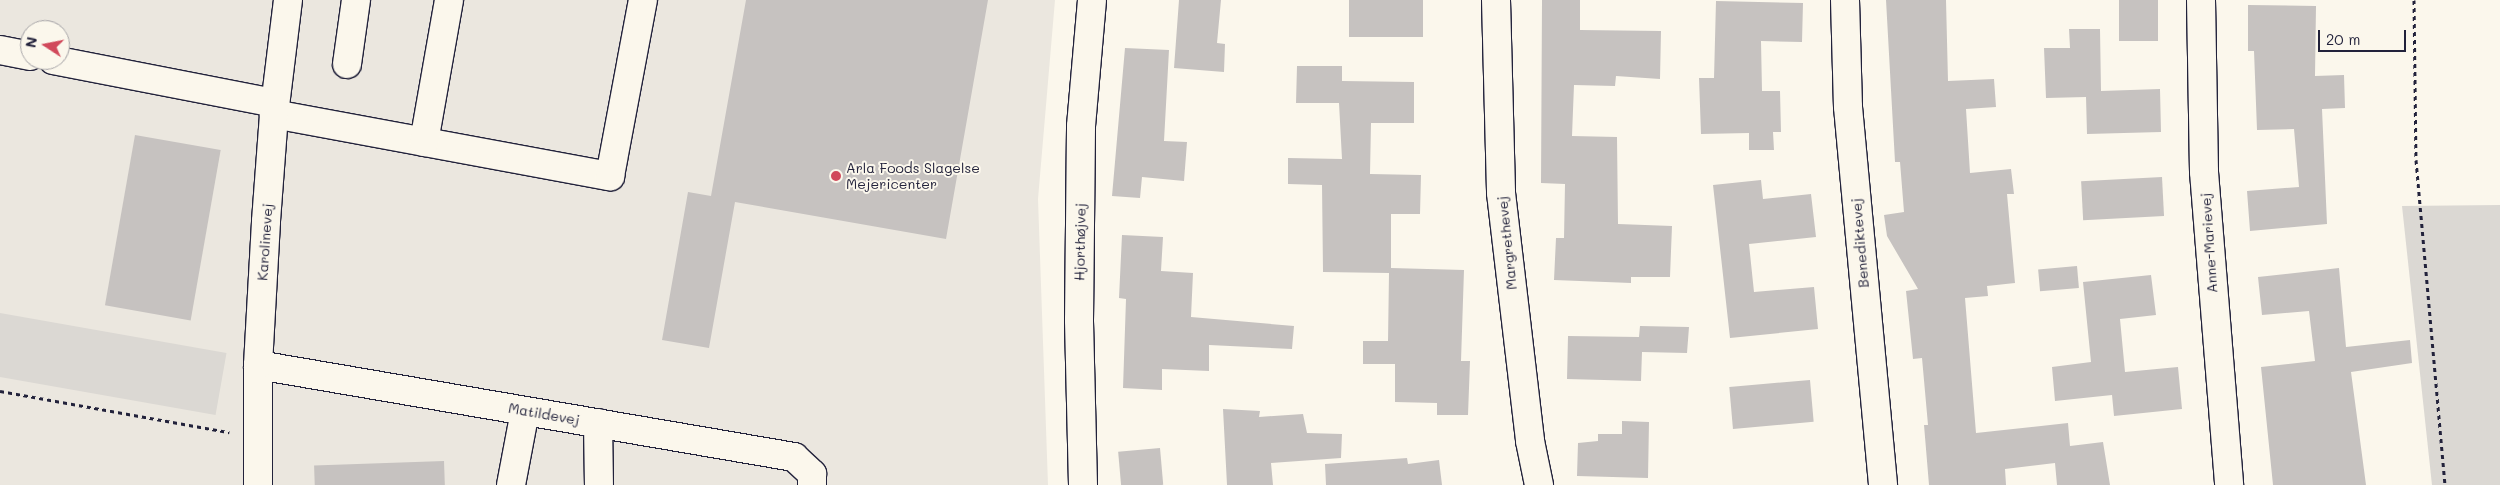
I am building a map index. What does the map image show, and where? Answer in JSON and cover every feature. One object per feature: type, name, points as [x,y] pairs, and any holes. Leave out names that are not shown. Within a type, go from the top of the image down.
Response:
[{"type":"street","name":"Karolinevej","points":[[258,485],[258,365],[274,108],[288,0]]},
{"type":"street","points":[[347,64],[356,0]]},
{"type":"street","points":[[424,142],[449,0]]},
{"type":"street","points":[[70,64],[424,142],[610,176],[643,0]]},
{"type":"street","name":"Hjorthøjvej","points":[[1083,485],[1078,320],[1081,126],[1092,0]]},
{"type":"street","name":"Margrethevej","points":[[1496,0],[1502,193],[1530,441],[1539,485]]},
{"type":"street","name":"Benediktevej","points":[[1846,0],[1848,107],[1883,485]]},
{"type":"street","name":"Anne-Marievej","points":[[2201,0],[2204,172],[2229,485]]},
{"type":"street","points":[[0,50],[20,54]]},
{"type":"street","name":"Matildevej","points":[[258,365],[794,457],[812,474],[812,485]]},
{"type":"street","points":[[511,485],[525,411]]},
{"type":"street","points":[[598,423],[598,485]]},
{"type":"path","points":[[2414,0],[2416,160],[2446,485]]},
{"type":"path","points":[[0,391],[257,437]]},
{"type":"shaded area","points":[[0,0],[1055,0],[1038,199],[1048,485],[0,485]]},
{"type":"shaded area","points":[[2500,205],[2500,485],[2432,485],[2402,206]]},
{"type":"shaded area","points":[[0,313],[227,353],[216,415],[0,377]]},
{"type":"building","name":"Arla Foods Slagelse Mejericenter","points":[[746,0],[988,0],[946,239],[735,202],[709,348],[662,340],[688,192],[711,196]]},
{"type":"building","points":[[1179,0],[1221,0],[1217,43],[1225,44],[1224,72],[1174,68]]},
{"type":"building","points":[[1349,0],[1423,0],[1423,37],[1349,37]]},
{"type":"building","points":[[1542,0],[1580,0],[1580,30],[1661,31],[1660,79],[1616,76],[1615,86],[1574,85],[1572,136],[1617,137],[1618,224],[1672,226],[1670,277],[1631,277],[1631,283],[1554,280],[1556,238],[1564,238],[1565,184],[1541,183]]},
{"type":"building","points":[[1886,0],[1946,0],[1948,81],[1994,79],[1996,107],[1966,109],[1970,173],[2011,169],[2014,194],[2007,194],[2015,283],[1987,286],[1988,296],[1965,298],[1976,433],[2068,423],[2070,446],[2103,442],[2110,485],[2057,485],[2055,463],[2005,469],[2006,485],[1929,485],[1924,425],[1928,425],[1922,358],[1913,359],[1906,291],[1918,289],[1887,236],[1884,215],[1904,212],[1900,162],[1895,162]]},
{"type":"building","points":[[2119,0],[2158,0],[2158,41],[2119,41]]},
{"type":"building","points":[[1716,1],[1803,3],[1802,42],[1761,41],[1762,91],[1780,91],[1781,132],[1773,132],[1774,150],[1749,150],[1749,133],[1701,134],[1699,78],[1714,78]]},
{"type":"building","points":[[2248,5],[2316,6],[2315,76],[2344,75],[2345,108],[2322,109],[2327,224],[2250,231],[2247,191],[2299,187],[2294,129],[2257,130],[2254,51],[2248,51]]},
{"type":"building","points":[[2069,29],[2100,29],[2101,91],[2160,89],[2161,132],[2087,134],[2086,97],[2046,98],[2044,48],[2070,48]]},
{"type":"building","points":[[1125,48],[1169,50],[1164,141],[1187,142],[1184,181],[1142,177],[1140,198],[1112,196]]},
{"type":"building","points":[[1297,66],[1342,66],[1342,81],[1414,82],[1414,123],[1371,123],[1370,174],[1421,175],[1420,214],[1391,214],[1391,268],[1464,270],[1461,361],[1470,361],[1468,415],[1437,415],[1437,403],[1395,402],[1395,364],[1363,364],[1363,341],[1388,341],[1389,273],[1323,272],[1322,185],[1288,184],[1288,158],[1342,159],[1339,103],[1296,103]]},
{"type":"building","points":[[135,135],[221,150],[191,320],[105,305]]},
{"type":"building","points":[[2162,177],[2164,216],[2083,220],[2081,181]]},
{"type":"building","points":[[1761,180],[1763,199],[1811,194],[1816,237],[1749,244],[1754,292],[1814,287],[1818,329],[1730,338],[1713,185]]},
{"type":"building","points":[[1122,235],[1163,237],[1161,271],[1193,273],[1191,317],[1294,326],[1292,349],[1209,345],[1209,371],[1162,369],[1162,390],[1123,388],[1126,299],[1119,298]]},
{"type":"building","points":[[2077,266],[2079,288],[2040,291],[2038,269]]},
{"type":"building","points":[[2339,268],[2346,347],[2410,340],[2412,363],[2351,372],[2366,485],[2273,485],[2261,367],[2315,361],[2309,311],[2262,315],[2258,277]]},
{"type":"building","points":[[2151,275],[2156,315],[2120,319],[2125,372],[2178,367],[2182,409],[2114,416],[2112,395],[2055,401],[2052,367],[2091,362],[2083,282]]},
{"type":"building","points":[[1640,326],[1689,327],[1687,353],[1642,352],[1641,381],[1567,379],[1568,336],[1639,337]]},
{"type":"building","points":[[1810,380],[1814,422],[1733,429],[1729,387]]},
{"type":"building","points":[[1223,409],[1260,411],[1259,417],[1303,414],[1307,433],[1342,434],[1341,458],[1271,463],[1273,485],[1227,485]]},
{"type":"building","points":[[1622,421],[1649,422],[1648,478],[1577,476],[1578,443],[1598,441],[1598,434],[1622,434]]},
{"type":"building","points":[[1160,448],[1163,485],[1121,485],[1118,452]]},
{"type":"building","points":[[1407,458],[1408,464],[1439,460],[1442,485],[1326,485],[1325,464]]},
{"type":"building","points":[[444,461],[445,485],[315,485],[314,466]]},
{"type":"place","name":"Arla Foods Slagelse Mejericenter","points":[[836,176]]}]
